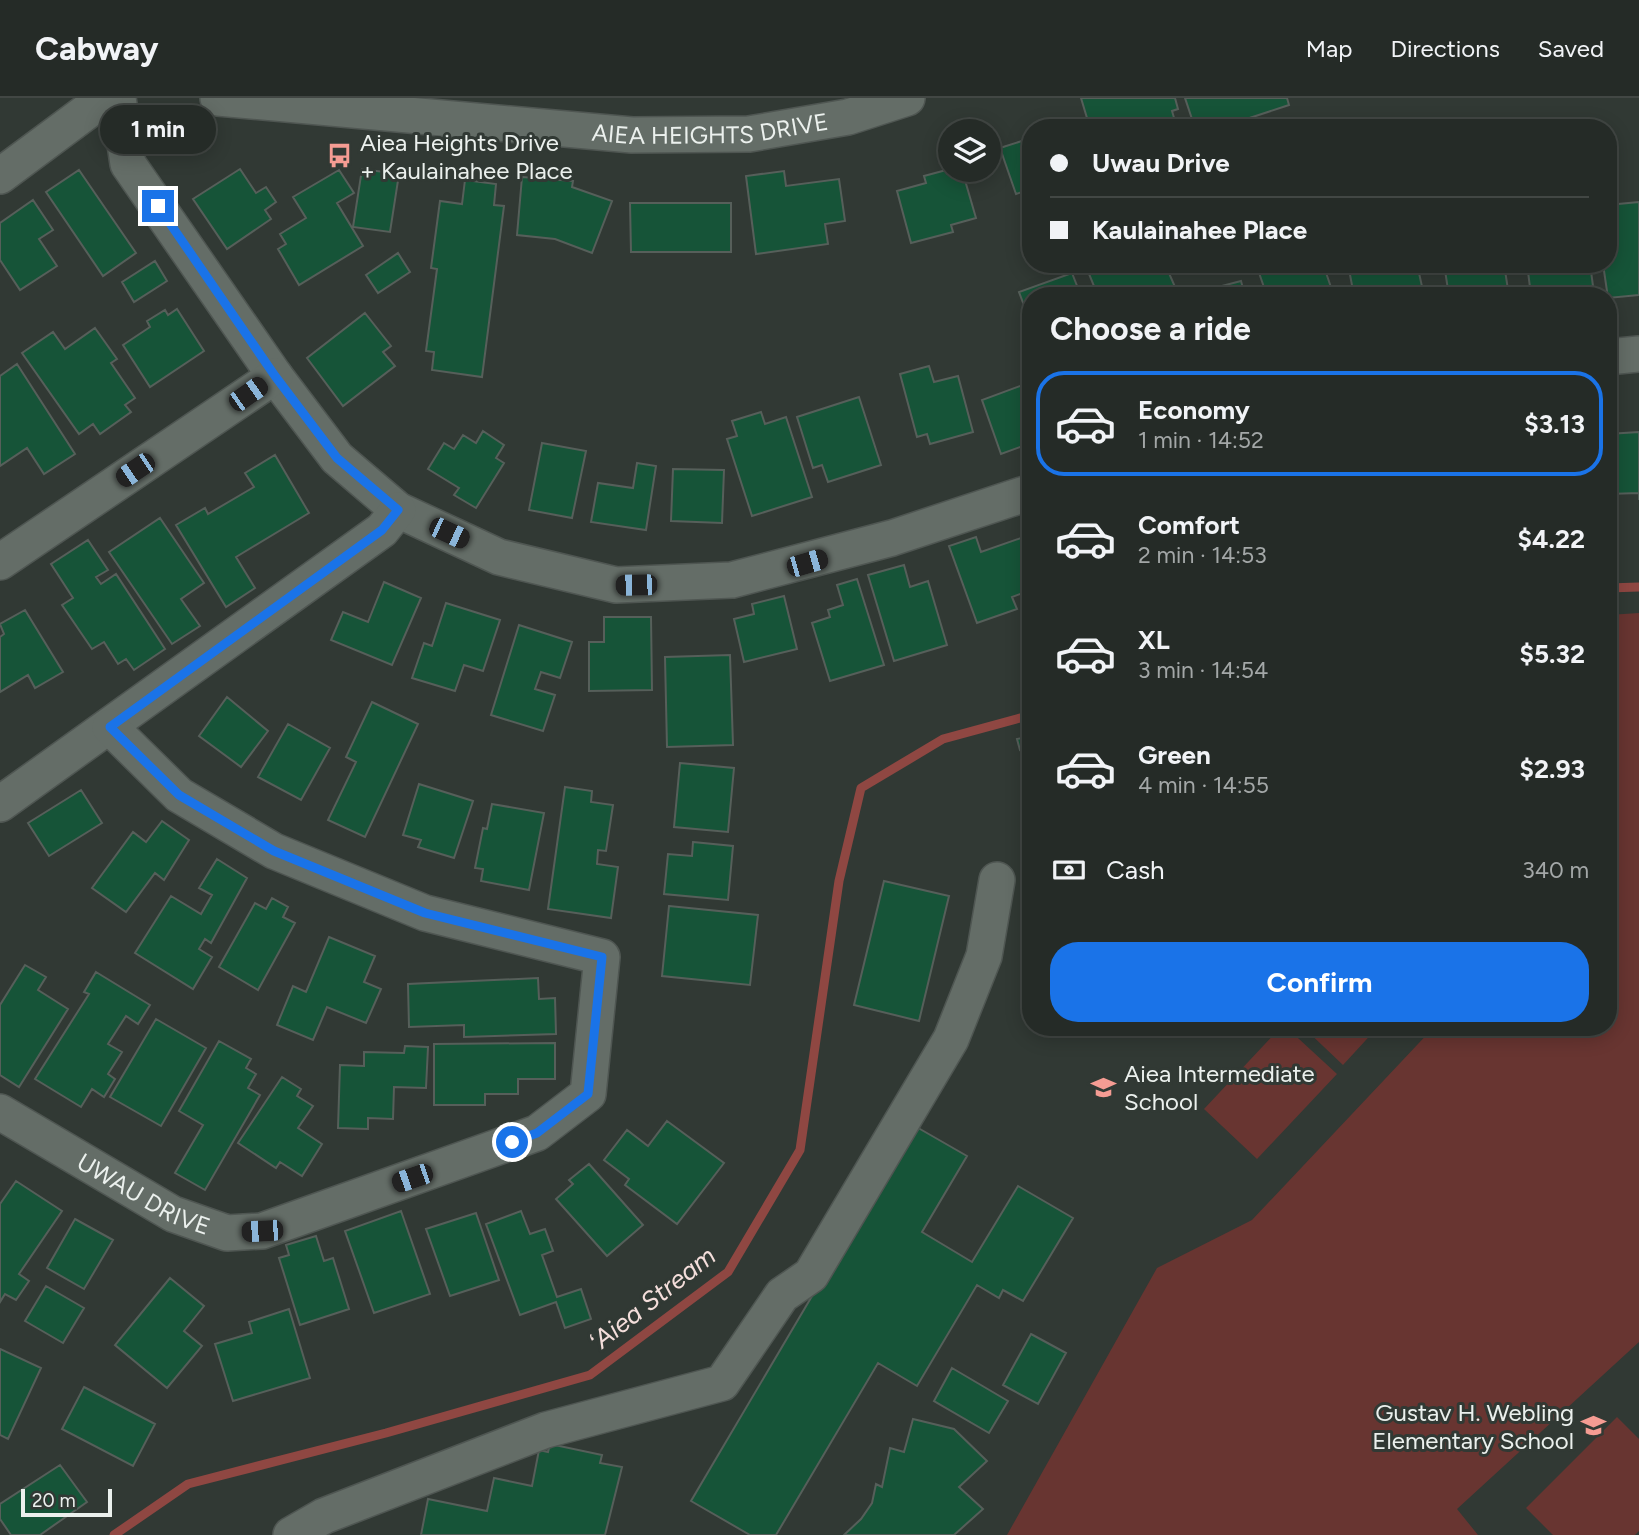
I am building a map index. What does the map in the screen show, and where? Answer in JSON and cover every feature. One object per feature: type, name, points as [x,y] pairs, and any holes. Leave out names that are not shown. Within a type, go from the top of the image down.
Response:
[{"type":"street","points":[[0,176],[105,98]]},
{"type":"street","points":[[118,98],[128,164],[275,376],[337,458],[398,510],[499,557],[564,575],[616,585],[676,585],[732,580],[807,563],[1022,495]]},
{"type":"street","name":"AIEA HEIGHTS DRIVE","points":[[218,98],[632,135],[749,134],[848,117],[907,98]]},
{"type":"street","points":[[1617,356],[1639,354]]},
{"type":"street","points":[[0,562],[275,376]]},
{"type":"street","points":[[0,804],[382,530],[398,510]]},
{"type":"street","name":"UWAU DRIVE","points":[[0,1112],[173,1214],[227,1233],[262,1231],[537,1133],[588,1094],[602,957],[425,913],[274,851],[179,795],[110,727]]},
{"type":"street","points":[[291,1535],[324,1516],[547,1430],[722,1383],[782,1295],[811,1275],[951,1039],[984,956],[997,880]]},
{"type":"shaded area","points":[[1639,613],[1639,1342],[1457,1509],[1478,1535],[1007,1535],[1157,1268],[1252,1220],[1426,1036],[1617,1036],[1617,614]]},
{"type":"shaded area","points":[[1273,1036],[1296,1036],[1337,1074],[1257,1159],[1204,1109]]},
{"type":"shaded area","points":[[1312,1036],[1370,1036],[1343,1065]]},
{"type":"shaded area","points":[[1617,1417],[1639,1439],[1639,1531],[1635,1535],[1553,1535],[1526,1508]]},
{"type":"building","points":[[1081,98],[1175,98],[1178,109],[1172,111],[1174,119],[1087,119]]},
{"type":"building","points":[[1185,98],[1287,98],[1289,105],[1246,119],[1192,119]]},
{"type":"building","points":[[1022,141],[1022,192],[1016,194],[1001,148]]},
{"type":"building","points":[[240,169],[256,193],[266,187],[276,202],[265,210],[271,219],[227,249],[193,199]]},
{"type":"building","points":[[362,169],[399,174],[390,232],[353,227]]},
{"type":"building","points":[[79,170],[136,253],[103,276],[46,192]]},
{"type":"building","points":[[339,170],[354,193],[337,203],[363,246],[299,285],[278,249],[286,244],[280,234],[306,218],[293,197]]},
{"type":"building","points":[[784,171],[786,186],[839,179],[845,221],[825,224],[828,244],[756,254],[746,176]]},
{"type":"building","points":[[938,172],[938,182],[966,182],[976,218],[951,225],[953,232],[911,243],[897,191],[926,183],[924,176]]},
{"type":"building","points":[[522,177],[573,181],[572,187],[612,201],[592,253],[555,239],[517,235]]},
{"type":"building","points":[[465,180],[496,184],[494,205],[504,206],[482,377],[432,370],[434,352],[426,351],[437,269],[431,268],[440,201],[462,204]]},
{"type":"building","points":[[33,200],[53,230],[39,239],[57,266],[20,290],[0,260],[0,223]]},
{"type":"building","points":[[1639,202],[1639,295],[1617,297],[1617,287],[1606,287],[1604,273],[1617,273],[1617,204]]},
{"type":"building","points":[[630,203],[731,203],[731,252],[631,252]]},
{"type":"building","points":[[398,253],[410,272],[378,293],[366,275]]},
{"type":"building","points":[[155,261],[167,281],[134,302],[122,282]]},
{"type":"building","points":[[1072,273],[1077,287],[1033,287]]},
{"type":"building","points":[[1089,273],[1169,273],[1175,287],[1094,287]]},
{"type":"building","points":[[1259,273],[1326,273],[1331,287],[1264,287]]},
{"type":"building","points":[[1350,273],[1419,273],[1422,287],[1352,287]]},
{"type":"building","points":[[1445,273],[1505,273],[1508,287],[1448,287]]},
{"type":"building","points":[[1528,273],[1591,273],[1593,286],[1586,287],[1530,287]]},
{"type":"building","points":[[1241,281],[1243,287],[1218,287]]},
{"type":"building","points":[[177,309],[204,351],[150,387],[123,345],[150,327],[147,321],[165,310],[168,315]]},
{"type":"building","points":[[365,313],[391,346],[383,352],[395,366],[343,406],[307,358]]},
{"type":"building","points":[[95,328],[117,359],[111,363],[135,398],[125,405],[131,412],[100,434],[93,424],[79,434],[22,353],[53,332],[65,349]]},
{"type":"building","points":[[17,364],[75,454],[44,474],[27,448],[0,466],[0,376]]},
{"type":"building","points":[[929,366],[934,382],[958,376],[973,432],[930,444],[927,434],[917,437],[900,374]]},
{"type":"building","points":[[1022,385],[1022,446],[1001,454],[982,400]]},
{"type":"building","points":[[859,397],[881,465],[828,482],[822,465],[813,468],[797,417]]},
{"type":"building","points":[[761,412],[765,424],[786,417],[812,497],[752,516],[727,439],[737,436],[732,421]]},
{"type":"building","points":[[483,431],[504,445],[496,458],[504,463],[476,508],[454,495],[459,488],[428,469],[444,443],[454,449],[463,435],[476,443]]},
{"type":"building","points":[[1639,432],[1639,493],[1617,494],[1617,433]]},
{"type":"building","points":[[542,443],[586,451],[572,518],[529,510]]},
{"type":"building","points":[[275,455],[309,513],[236,557],[255,588],[226,607],[176,525],[205,508],[208,514],[254,487],[245,473]]},
{"type":"building","points":[[637,463],[656,466],[646,530],[591,522],[598,483],[633,488]]},
{"type":"building","points":[[673,469],[724,470],[722,523],[671,521]]},
{"type":"building","points":[[160,518],[204,583],[181,599],[200,626],[172,644],[109,552]]},
{"type":"building","points":[[976,537],[981,552],[1021,538],[1022,593],[1012,597],[1017,609],[977,623],[949,546]]},
{"type":"building","points":[[88,540],[108,570],[96,577],[101,584],[116,574],[165,649],[134,670],[126,659],[118,664],[104,642],[92,649],[62,605],[73,598],[51,564]]},
{"type":"building","points":[[904,565],[910,587],[928,581],[947,645],[894,661],[868,575]]},
{"type":"building","points":[[857,579],[884,665],[830,681],[812,623],[830,617],[828,610],[843,605],[837,585]]},
{"type":"building","points":[[384,582],[421,598],[392,665],[331,640],[343,612],[368,622]]},
{"type":"building","points":[[784,596],[797,649],[744,662],[734,619],[754,614],[752,604]]},
{"type":"building","points":[[446,603],[500,620],[483,671],[464,665],[455,691],[412,678],[424,643],[432,646]]},
{"type":"building","points":[[25,610],[63,672],[35,688],[28,675],[0,692],[0,637],[4,634],[0,624]]},
{"type":"building","points":[[604,617],[651,617],[652,690],[589,691],[589,642],[604,642]]},
{"type":"building","points":[[519,625],[572,642],[560,678],[541,672],[535,689],[555,695],[543,731],[491,715]]},
{"type":"building","points":[[730,655],[733,745],[667,747],[665,657]]},
{"type":"building","points":[[227,697],[268,731],[241,767],[199,736]]},
{"type":"building","points":[[372,702],[418,724],[365,837],[328,820],[356,762],[346,757]]},
{"type":"building","points":[[288,724],[330,748],[301,800],[258,777]]},
{"type":"building","points":[[1022,738],[1022,750],[1020,750],[1017,739]]},
{"type":"building","points":[[680,763],[734,768],[728,832],[674,827]]},
{"type":"building","points":[[419,784],[473,801],[454,858],[418,847],[421,840],[403,835]]},
{"type":"building","points":[[565,787],[592,791],[591,802],[613,805],[606,851],[598,850],[597,864],[618,867],[611,918],[548,909]]},
{"type":"building","points":[[81,790],[102,823],[49,856],[28,823]]},
{"type":"building","points":[[492,804],[544,813],[529,890],[481,881],[483,869],[475,868],[483,828],[487,829]]},
{"type":"building","points":[[162,821],[189,840],[164,880],[155,873],[126,912],[92,888],[133,832],[146,842]]},
{"type":"building","points":[[693,842],[733,846],[728,900],[664,894],[668,854],[692,856]]},
{"type":"building","points":[[217,859],[247,878],[211,943],[205,939],[199,949],[212,957],[193,989],[135,953],[171,896],[201,914],[212,895],[199,888]]},
{"type":"building","points":[[884,881],[949,896],[919,1021],[854,1005]]},
{"type":"building","points":[[272,898],[288,907],[283,917],[295,923],[258,990],[219,967],[255,903],[266,909]]},
{"type":"building","points":[[669,906],[758,915],[750,985],[662,976]]},
{"type":"building","points":[[329,937],[375,956],[364,982],[381,989],[366,1023],[327,1007],[313,1040],[277,1025],[293,986],[306,992]]},
{"type":"building","points":[[25,965],[46,977],[38,990],[68,1009],[19,1087],[0,1075],[0,1005]]},
{"type":"building","points":[[96,972],[150,1005],[138,1024],[126,1016],[108,1044],[122,1052],[108,1074],[115,1079],[104,1097],[92,1089],[81,1107],[35,1079],[89,994],[84,992]]},
{"type":"building","points":[[538,978],[539,999],[555,998],[556,1034],[464,1037],[464,1025],[409,1027],[408,984]]},
{"type":"building","points":[[156,1019],[206,1048],[161,1126],[110,1097]]},
{"type":"building","points":[[219,1041],[251,1059],[246,1068],[256,1074],[248,1088],[260,1095],[205,1190],[175,1173],[203,1125],[179,1111]]},
{"type":"building","points":[[555,1043],[555,1079],[518,1079],[518,1094],[485,1094],[485,1105],[434,1105],[434,1044]]},
{"type":"building","points":[[405,1046],[428,1047],[426,1088],[394,1087],[393,1119],[368,1118],[368,1129],[338,1128],[340,1065],[364,1066],[364,1052],[404,1053]]},
{"type":"building","points":[[282,1077],[301,1089],[297,1096],[313,1106],[298,1128],[322,1144],[302,1176],[280,1162],[276,1168],[238,1143]]},
{"type":"building","points":[[667,1121],[724,1163],[677,1224],[625,1185],[629,1179],[604,1160],[627,1130],[648,1146]]},
{"type":"building","points":[[913,1125],[967,1156],[922,1232],[972,1262],[1018,1186],[1073,1218],[1023,1301],[1003,1290],[999,1298],[977,1285],[917,1386],[878,1363],[776,1535],[750,1535],[691,1501]]},
{"type":"building","points":[[589,1164],[643,1225],[607,1256],[556,1199],[573,1184],[569,1180]]},
{"type":"building","points":[[16,1181],[62,1211],[19,1274],[29,1281],[16,1300],[5,1294],[0,1302],[0,1204]]},
{"type":"building","points":[[401,1211],[430,1294],[374,1313],[345,1231]]},
{"type":"building","points":[[521,1211],[530,1234],[545,1229],[553,1251],[542,1255],[557,1297],[581,1289],[591,1319],[565,1328],[556,1302],[520,1315],[486,1224]]},
{"type":"building","points":[[476,1213],[499,1280],[450,1296],[426,1229]]},
{"type":"building","points":[[75,1219],[113,1240],[84,1289],[47,1268]]},
{"type":"building","points":[[316,1236],[324,1261],[333,1258],[349,1309],[300,1325],[279,1258],[289,1255],[286,1245]]},
{"type":"building","points":[[170,1278],[204,1306],[184,1331],[202,1346],[167,1388],[115,1345]]},
{"type":"building","points":[[46,1286],[84,1308],[63,1343],[25,1321]]},
{"type":"building","points":[[289,1309],[310,1378],[233,1401],[215,1344],[252,1333],[249,1322]]},
{"type":"building","points":[[1031,1334],[1066,1353],[1038,1404],[1003,1385]]},
{"type":"building","points":[[0,1349],[41,1368],[8,1439],[0,1435]]},
{"type":"building","points":[[952,1368],[1008,1401],[989,1433],[934,1401]]},
{"type":"building","points":[[84,1387],[155,1424],[133,1466],[62,1429]]},
{"type":"building","points":[[913,1419],[954,1429],[987,1461],[959,1487],[983,1509],[954,1535],[844,1535],[861,1519],[872,1503],[876,1484],[882,1487],[890,1448],[904,1452]]},
{"type":"building","points":[[550,1444],[602,1455],[600,1463],[622,1467],[605,1535],[421,1535],[428,1499],[487,1511],[494,1478],[532,1486],[539,1450],[548,1452]]},
{"type":"building","points":[[60,1465],[87,1502],[40,1535],[11,1535],[0,1519],[0,1504]]},
{"type":"waterway","name":"ʻAiea Stream","points":[[1617,588],[1639,587]]},
{"type":"waterway","name":"ʻAiea Stream","points":[[114,1535],[188,1484],[386,1433],[590,1375],[728,1272],[800,1150],[839,881],[861,788],[943,739],[1022,717]]},
{"type":"place","name":"Aiea Heights Drive + Kaulainahee Place","points":[[340,156]]},
{"type":"place","name":"Aiea Intermediate School","points":[[1104,1087]]},
{"type":"place","name":"Gustav H. Webling Elementary School","points":[[1594,1426]]},
{"type":"route","points":[[158,206],[275,376],[337,458],[398,510],[382,530],[110,727],[179,795],[274,851],[425,913],[602,957],[588,1094],[537,1133],[512,1142]]}]
